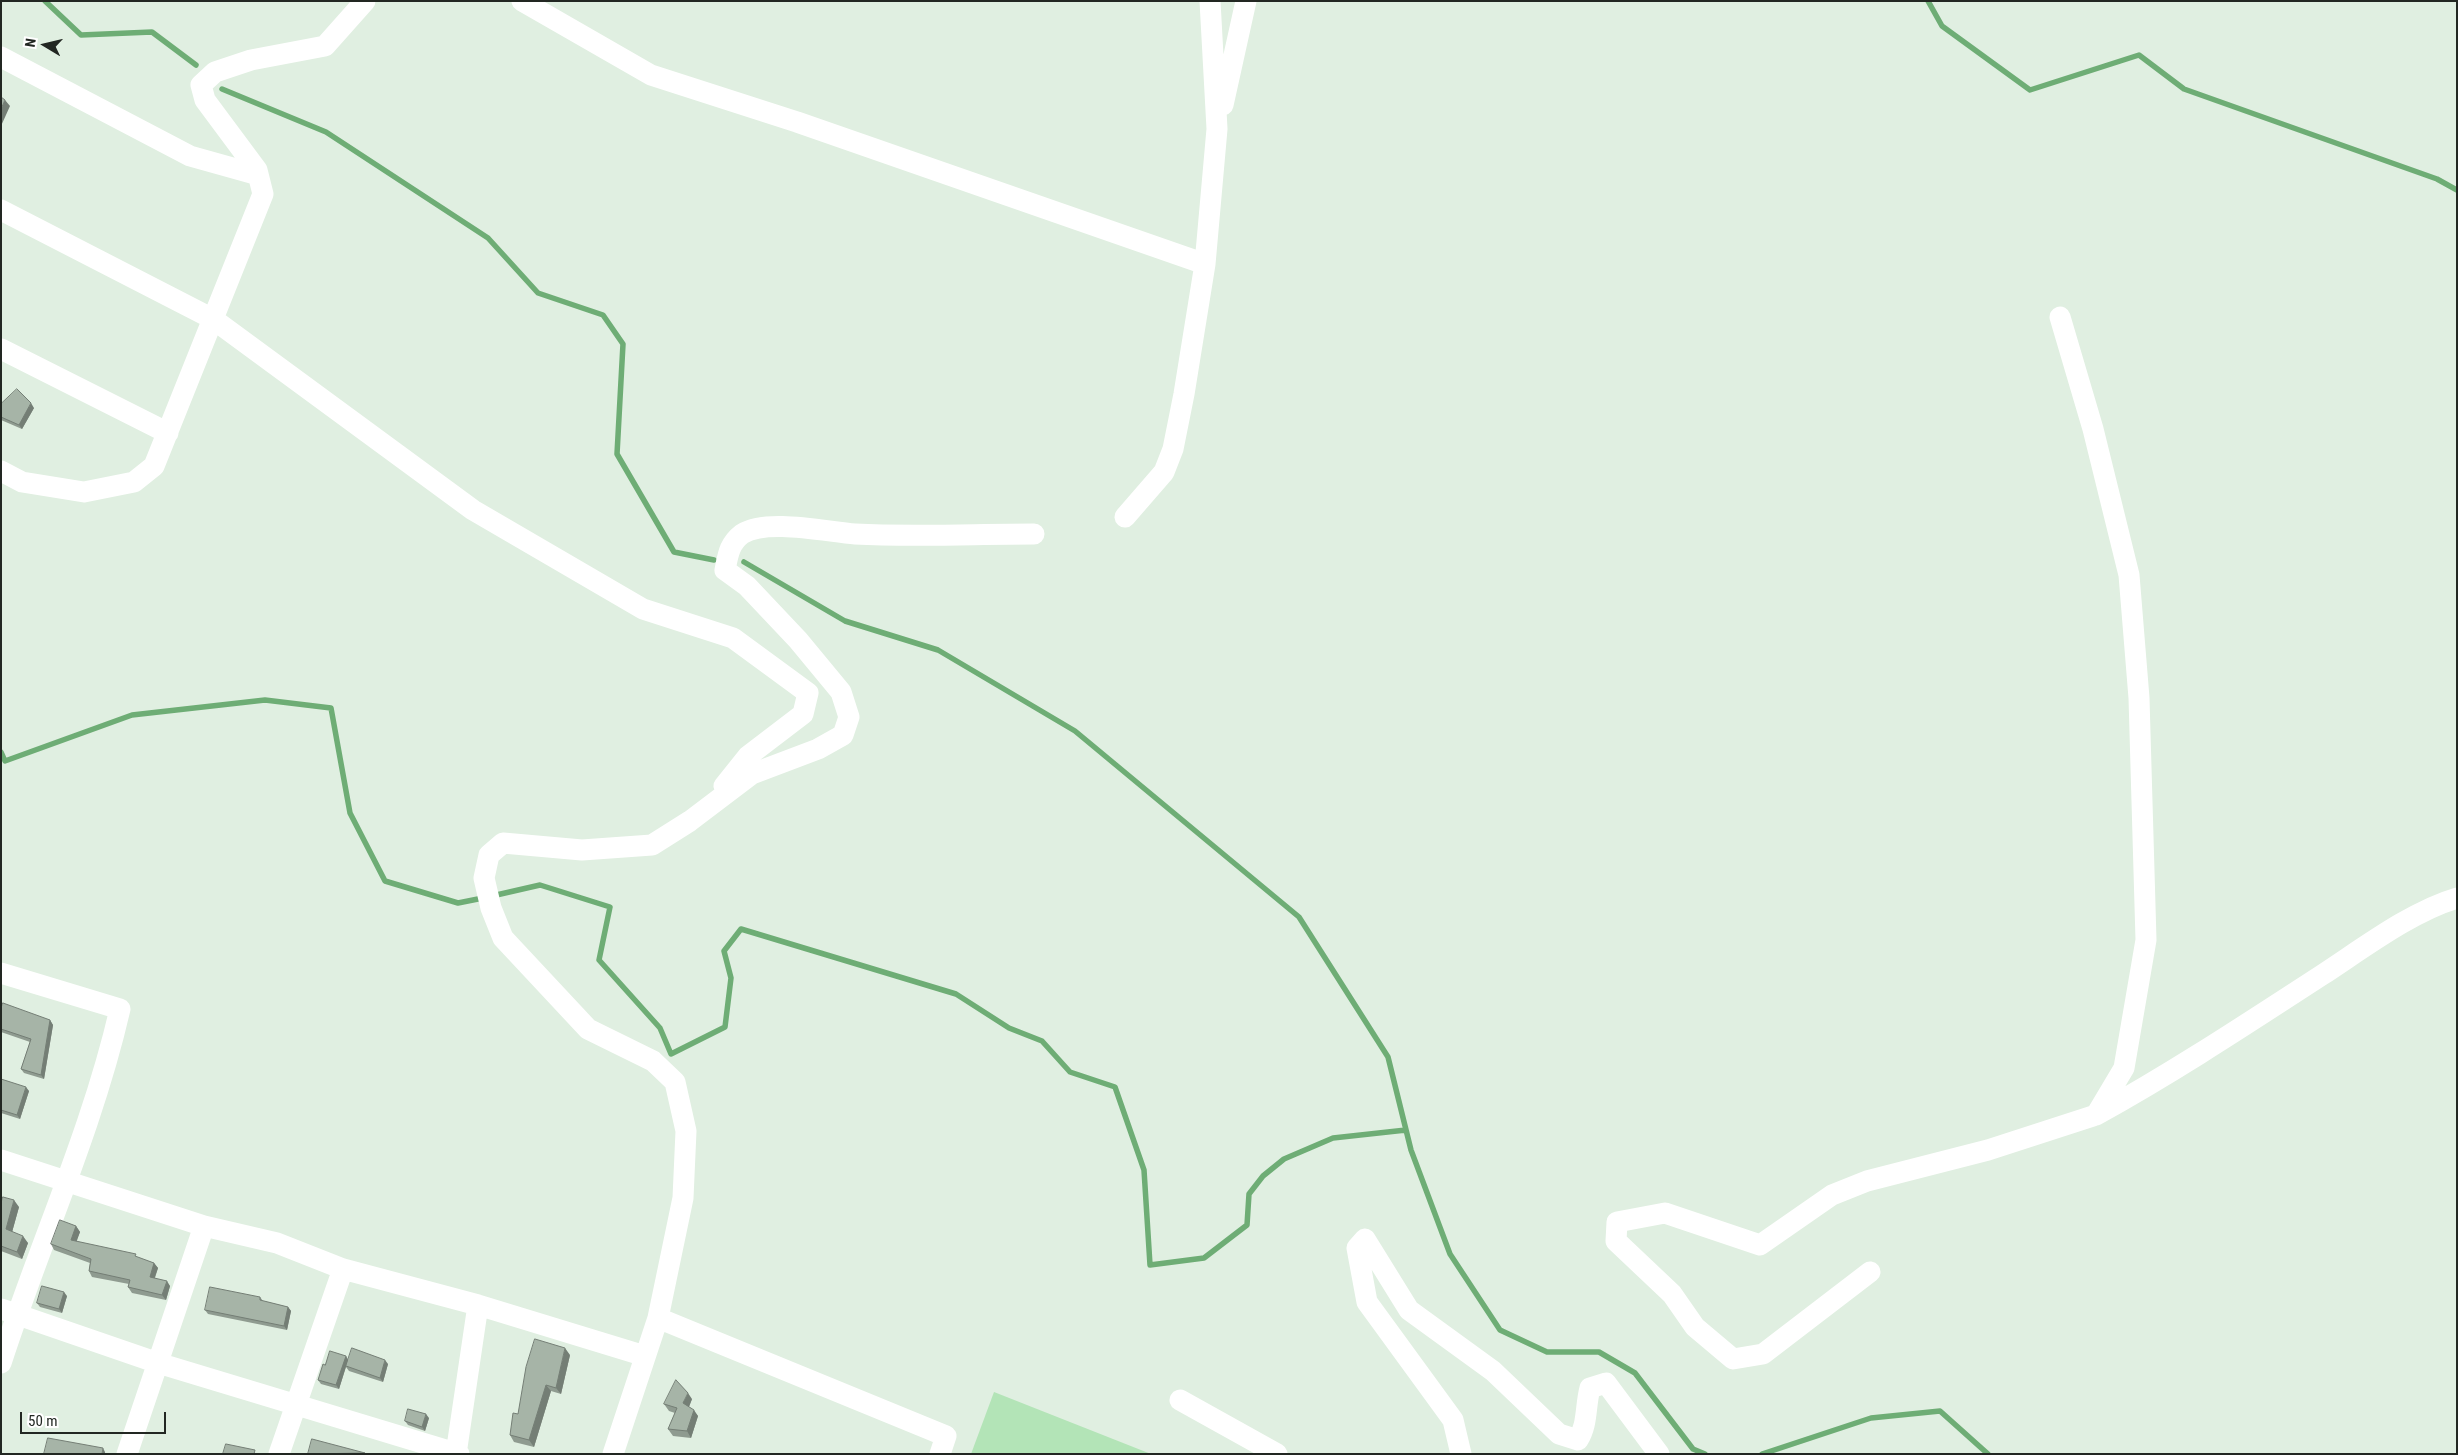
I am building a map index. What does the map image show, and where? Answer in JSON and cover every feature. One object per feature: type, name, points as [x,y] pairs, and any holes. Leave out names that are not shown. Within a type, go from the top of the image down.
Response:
[{"type":"street","points":[[1,471],[22,482],[84,492],[134,482],[154,466],[262,194],[258,175],[205,100],[208,78],[251,60],[325,46],[365,1]]},
{"type":"street","points":[[522,1],[651,75],[797,122],[1205,264]]},
{"type":"street","points":[[1210,1],[1218,129]]},
{"type":"street","points":[[1125,517],[1164,472],[1173,449],[1205,264],[1218,129],[1246,1]]},
{"type":"street","points":[[1,57],[190,156],[258,175]]},
{"type":"street","points":[[1,210],[213,319],[473,510],[643,609],[733,638],[808,692],[803,714],[748,756],[707,808]]},
{"type":"street","points":[[2060,317],[2102,464],[2129,575],[2139,698],[2146,940],[2124,1068],[2096,1116]]},
{"type":"street","points":[[1,349],[168,433]]},
{"type":"street","points":[[613,1454],[658,1318],[683,1198],[686,1131],[675,1082],[653,1061],[588,1029],[502,938],[491,908],[484,878],[489,855],[503,843],[582,850],[652,845],[707,808],[752,774],[818,749],[843,735],[850,717],[841,692],[798,640],[747,586],[725,570],[729,548],[743,534],[768,527],[808,527],[854,534],[1034,534]]},
{"type":"street","points":[[1870,1272],[1763,1354],[1733,1359],[1695,1327],[1672,1294],[1616,1241],[1617,1222],[1665,1213],[1760,1244],[1832,1195],[1867,1181],[1988,1150],[2096,1116],[2167,1076],[2380,938],[2440,903],[2457,898]]},
{"type":"street","points":[[1,973],[120,1009],[113,1037],[67,1181],[9,1312],[1,1363]]},
{"type":"street","points":[[1,1160],[204,1226],[277,1243],[343,1268],[478,1305],[645,1356]]},
{"type":"street","points":[[127,1454],[204,1226]]},
{"type":"street","points":[[1461,1454],[1453,1420],[1367,1302],[1357,1248],[1365,1239],[1409,1310],[1493,1371],[1559,1434],[1578,1440],[1585,1429],[1586,1404],[1590,1388],[1606,1382],[1659,1454]]},
{"type":"street","points":[[279,1454],[343,1268]]},
{"type":"street","points":[[9,1312],[158,1363],[457,1453],[478,1305]]},
{"type":"street","points":[[658,1318],[946,1436],[940,1454]]},
{"type":"street","points":[[1180,1400],[1277,1454]]},
{"type":"green space","points":[[994,1392],[1151,1454],[971,1454]]},
{"type":"building","points":[[1,97],[5,100],[1,109]]},
{"type":"building","points":[[17,389],[31,403],[19,425],[1,417],[1,404]]},
{"type":"building","points":[[3,1003],[50,1020],[41,1075],[21,1069],[31,1039],[1,1029],[1,1008]]},
{"type":"building","points":[[1,1079],[26,1087],[17,1115],[1,1110]]},
{"type":"building","points":[[3,1197],[14,1200],[6,1229],[23,1236],[17,1252],[1,1246],[1,1203]]},
{"type":"building","points":[[60,1220],[76,1226],[71,1240],[136,1254],[135,1256],[154,1263],[150,1277],[167,1281],[162,1295],[128,1287],[130,1280],[89,1271],[91,1259],[51,1244]]},
{"type":"building","points":[[42,1286],[64,1292],[59,1309],[37,1303]]},
{"type":"building","points":[[210,1287],[260,1297],[260,1300],[288,1307],[284,1326],[205,1310]]},
{"type":"building","points":[[535,1339],[565,1348],[556,1388],[546,1385],[529,1440],[510,1435],[513,1413],[518,1414],[526,1367]]},
{"type":"building","points":[[352,1348],[385,1360],[380,1378],[346,1366]]},
{"type":"building","points":[[330,1351],[346,1356],[336,1385],[318,1380]]},
{"type":"building","points":[[676,1380],[688,1393],[683,1403],[694,1410],[687,1431],[668,1429],[677,1408],[664,1404]]},
{"type":"building","points":[[408,1409],[426,1414],[422,1427],[405,1421]]},
{"type":"building","points":[[48,1438],[103,1448],[102,1454],[44,1454]]},
{"type":"building","points":[[312,1439],[365,1453],[308,1454]]},
{"type":"building","points":[[226,1444],[255,1450],[254,1454],[223,1454]]},
{"type":"waterway","points":[[45,1],[81,35],[152,32],[196,65]]},
{"type":"waterway","points":[[1928,1],[1942,26],[2030,90],[2139,55],[2184,89],[2437,179],[2457,190]]},
{"type":"waterway","points":[[222,89],[326,132],[488,238],[538,293],[603,315],[623,344],[617,454],[674,552],[714,560]]},
{"type":"waterway","points":[[744,562],[845,621],[938,650],[1075,731],[1299,917],[1388,1057],[1411,1150],[1450,1254],[1500,1330],[1547,1352],[1599,1352],[1635,1373],[1693,1449],[1705,1454]]},
{"type":"waterway","points":[[1,752],[5,761],[132,715],[265,700],[331,708],[350,813],[385,881],[458,903],[483,898]]},
{"type":"waterway","points":[[492,896],[540,885],[610,907],[599,960],[660,1028],[671,1054],[725,1027],[731,978],[724,951],[741,929],[956,994],[1009,1028],[1042,1041],[1070,1072],[1115,1087],[1144,1170],[1150,1265],[1204,1258],[1247,1225],[1249,1194],[1263,1176],[1284,1159],[1333,1138],[1406,1130]]},
{"type":"waterway","points":[[1762,1454],[1871,1418],[1940,1411],[1988,1454]]}]
